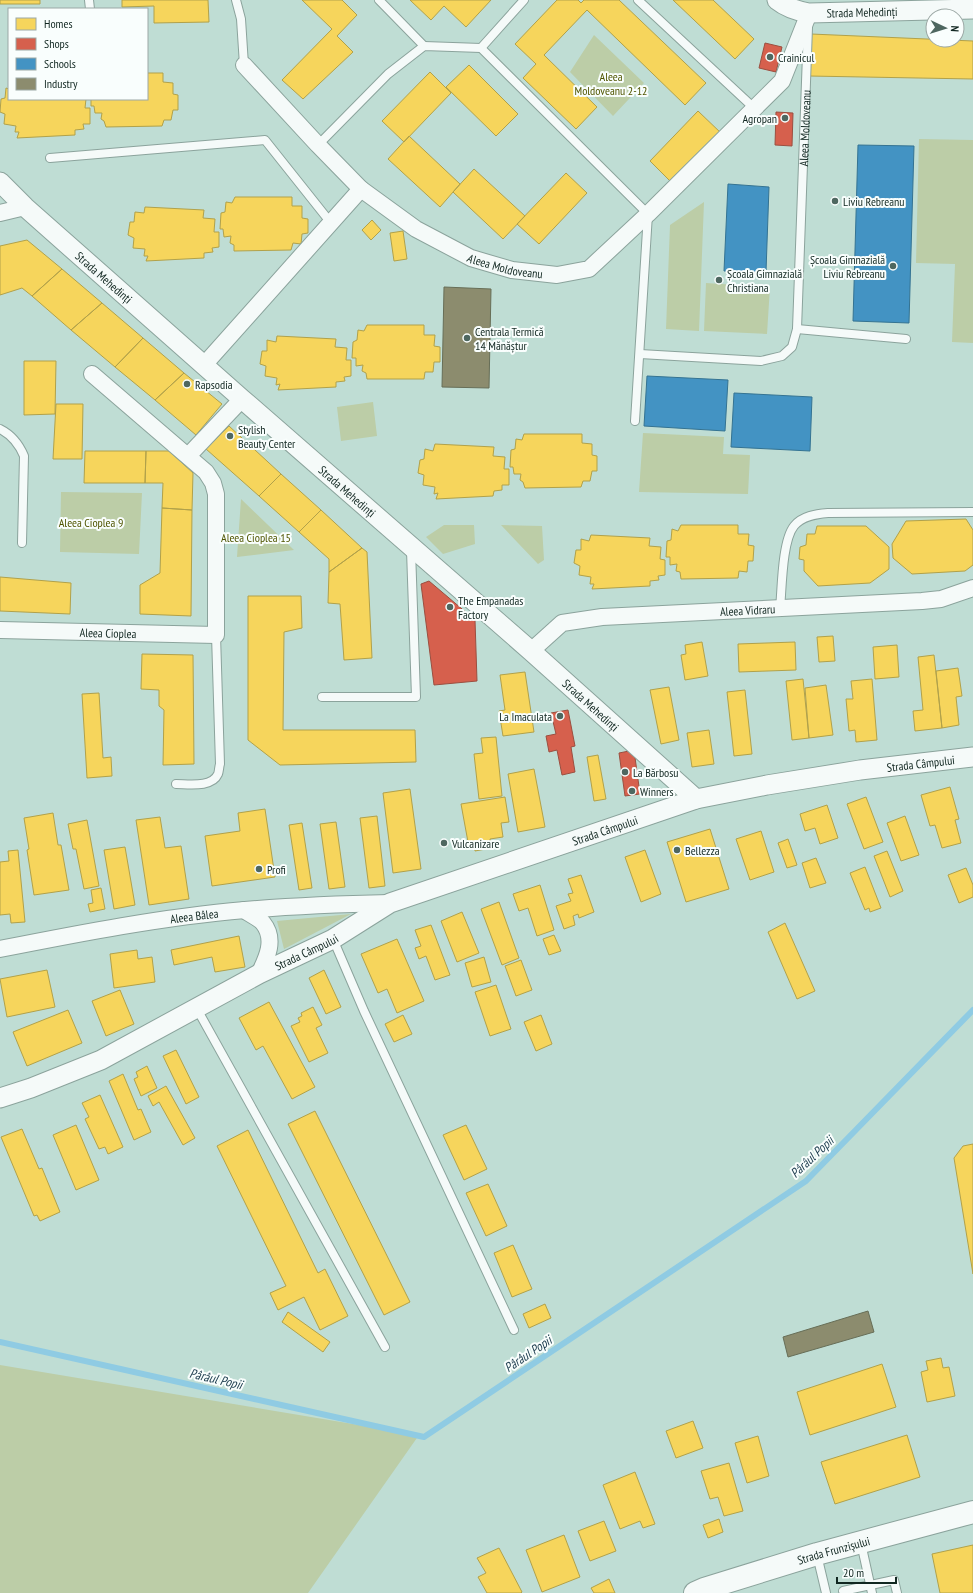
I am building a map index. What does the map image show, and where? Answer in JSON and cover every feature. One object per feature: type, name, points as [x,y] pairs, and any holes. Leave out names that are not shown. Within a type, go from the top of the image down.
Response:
[{"type":"main road","name":"Strada Frunzișului","points":[[695,1593],[817,1554],[973,1512]]},
{"type":"street","name":"Strada Mehedinți","points":[[777,0],[795,11],[809,13],[973,9]]},
{"type":"street","name":"Aleea Moldoveanu","points":[[244,65],[361,189],[416,229],[471,258],[512,270],[557,275],[589,269],[648,214],[782,80],[809,13]]},
{"type":"street","name":"Strada Mehedinți","points":[[0,182],[25,207],[531,651],[696,799]]},
{"type":"street","points":[[204,365],[361,189]]},
{"type":"street","points":[[0,213],[25,207]]},
{"type":"street","points":[[92,374],[206,472],[213,483],[216,494],[216,635]]},
{"type":"street","points":[[188,456],[242,399]]},
{"type":"street","name":"Aleea Vidraru","points":[[531,651],[562,623],[602,617],[922,601],[941,598],[973,588]]},
{"type":"street","name":"Aleea Cioplea","points":[[0,630],[216,635]]},
{"type":"street","name":"Strada Câmpului","points":[[0,1098],[31,1088],[101,1060],[259,974],[333,939],[390,903],[696,799],[767,785],[860,770],[973,758]]},
{"type":"street","name":"Aleea Bâlea","points":[[0,949],[165,920],[244,910],[325,904],[390,903]]},
{"type":"street","name":"Strada Câmpului","points":[[244,910],[262,922],[269,936],[269,952],[259,974]]},
{"type":"lane","points":[[236,0],[241,19],[244,65]]},
{"type":"lane","points":[[379,0],[424,46]]},
{"type":"lane","points":[[481,48],[524,0]]},
{"type":"lane","points":[[638,0],[754,108]]},
{"type":"lane","name":"Aleea Moldoveanu","points":[[640,354],[761,361],[782,356],[792,347],[797,329],[809,13]]},
{"type":"lane","points":[[318,145],[388,74],[424,46],[481,48],[648,214],[635,421]]},
{"type":"lane","points":[[50,158],[265,140],[331,223]]},
{"type":"lane","points":[[797,329],[906,339]]},
{"type":"lane","points":[[0,429],[8,433],[19,445],[24,456],[22,543]]},
{"type":"lane","points":[[780,609],[786,545],[794,526],[809,515],[828,513],[973,512]]},
{"type":"lane","points":[[322,697],[416,697],[411,547]]},
{"type":"lane","points":[[176,784],[202,784],[213,781],[218,774],[220,764],[216,635]]},
{"type":"lane","points":[[333,939],[364,1011],[514,1330]]},
{"type":"lane","points":[[197,1009],[384,1347]]},
{"type":"lane","points":[[861,1542],[871,1589]]},
{"type":"lane","points":[[817,1554],[826,1593]]},
{"type":"lane","points":[[844,1593],[843,1591],[871,1589],[894,1580],[897,1593]]},
{"type":"green space","name":"Aleea Moldoveanu 2-12","points":[[594,35],[644,83],[613,116],[570,72]]},
{"type":"green space","points":[[919,139],[973,140],[973,343],[952,342],[955,264],[916,263]]},
{"type":"green space","points":[[704,202],[699,331],[666,329],[670,225]]},
{"type":"green space","points":[[706,283],[770,287],[767,334],[704,331]]},
{"type":"green space","points":[[373,402],[377,436],[341,441],[337,407]]},
{"type":"green space","points":[[643,433],[724,437],[723,454],[750,455],[748,494],[639,492]]},
{"type":"green space","name":"Aleea Cioplea 9","points":[[61,492],[142,493],[139,554],[60,552]]},
{"type":"green space","name":"Aleea Cioplea 15","points":[[241,499],[294,550],[237,557]]},
{"type":"green space","points":[[444,525],[474,525],[475,544],[443,554],[426,537]]},
{"type":"green space","points":[[501,525],[542,526],[544,560],[538,564]]},
{"type":"green space","points":[[351,914],[284,949],[277,921]]},
{"type":"green space","points":[[0,1365],[419,1435],[308,1593],[0,1593]]},
{"type":"building: Homes","points":[[0,0],[40,0],[40,4],[0,4]]},
{"type":"building: Homes","points":[[122,0],[208,0],[209,22],[154,23],[154,6],[122,7]]},
{"type":"building: Homes","points":[[302,0],[342,0],[357,15],[337,36],[353,52],[303,99],[282,80],[332,29]]},
{"type":"building: Homes","points":[[410,0],[491,0],[466,27],[444,6],[431,20]]},
{"type":"building: Homes","points":[[557,0],[578,0],[581,3],[584,0],[619,0],[706,83],[685,105],[587,10],[544,55],[597,107],[576,129],[523,78],[536,64],[515,44]]},
{"type":"building: Homes","points":[[673,0],[713,0],[754,39],[735,59]]},
{"type":"building: Homes","points":[[811,34],[925,39],[925,48],[965,48],[965,41],[973,41],[973,79],[809,76]]},
{"type":"building: Homes","points":[[469,65],[518,114],[496,136],[446,87]]},
{"type":"building: Homes","points":[[430,72],[451,93],[404,142],[382,121]]},
{"type":"building: Homes","points":[[148,73],[163,73],[163,82],[173,83],[173,94],[178,95],[178,110],[173,110],[171,120],[164,120],[162,126],[106,127],[104,121],[101,119],[102,113],[95,113],[94,106],[91,106],[91,100],[148,100]]},
{"type":"building: Homes","points":[[6,88],[8,89],[8,100],[86,100],[85,108],[90,108],[90,124],[83,124],[84,129],[75,130],[75,135],[17,138],[19,132],[15,132],[16,126],[4,124],[5,114],[0,112],[1,99],[5,98]]},
{"type":"building: Homes","points":[[698,111],[722,134],[673,184],[650,161]]},
{"type":"building: Homes","points":[[409,136],[460,184],[440,207],[388,159]]},
{"type":"building: Homes","points":[[474,169],[525,216],[503,239],[453,192]]},
{"type":"building: Homes","points":[[566,173],[587,193],[539,244],[517,224]]},
{"type":"building: Homes","points":[[235,197],[292,197],[292,206],[302,206],[302,218],[308,219],[308,233],[302,234],[301,244],[293,243],[291,250],[234,251],[234,245],[230,243],[231,236],[224,237],[223,229],[220,229],[221,213],[225,212],[226,202],[232,203]]},
{"type":"building: Homes","points":[[145,207],[204,210],[203,218],[215,219],[214,232],[219,232],[219,247],[212,248],[213,252],[204,253],[204,258],[146,261],[148,256],[144,256],[145,249],[133,248],[134,238],[128,235],[130,222],[134,222],[135,212],[144,213]]},
{"type":"building: Homes","points":[[372,220],[381,230],[371,240],[362,230]]},
{"type":"building: Homes","points":[[403,231],[407,259],[394,261],[390,233]]},
{"type":"building: Homes","points":[[27,240],[62,269],[32,296],[22,288],[0,295],[0,246]]},
{"type":"building: Homes","points":[[62,269],[102,303],[71,330],[32,296]]},
{"type":"building: Homes","points":[[102,303],[143,338],[115,367],[71,330]]},
{"type":"building: Homes","points":[[367,325],[424,325],[424,335],[435,335],[434,346],[440,347],[440,362],[434,362],[433,372],[425,372],[424,379],[367,379],[366,373],[362,371],[363,365],[356,366],[356,358],[352,358],[353,342],[357,340],[358,330],[364,331]]},
{"type":"building: Homes","points":[[277,336],[336,339],[335,347],[347,348],[346,360],[351,360],[351,376],[344,377],[345,381],[336,382],[336,387],[278,390],[280,384],[276,385],[277,378],[265,376],[266,366],[260,364],[262,351],[267,351],[267,340],[276,342]]},
{"type":"building: Homes","points":[[143,338],[184,373],[155,400],[115,367]]},
{"type":"building: Homes","points":[[24,361],[56,361],[55,414],[24,415]]},
{"type":"building: Homes","points":[[184,373],[222,404],[196,435],[155,400]]},
{"type":"building: Homes","points":[[56,404],[83,404],[82,459],[53,459]]},
{"type":"building: Homes","points":[[229,426],[281,474],[259,496],[206,449]]},
{"type":"building: Homes","points":[[524,434],[582,434],[582,443],[592,444],[592,455],[597,456],[597,471],[592,471],[590,481],[583,481],[581,487],[525,488],[523,482],[520,480],[521,474],[514,474],[513,467],[510,467],[511,450],[515,449],[516,439],[522,440]]},
{"type":"building: Homes","points":[[435,444],[494,447],[493,456],[505,457],[504,469],[509,469],[509,485],[502,485],[502,490],[494,491],[493,496],[436,499],[438,493],[434,494],[435,487],[423,485],[424,475],[418,473],[420,460],[424,459],[425,449],[433,451]]},
{"type":"building: Homes","points":[[85,451],[146,451],[145,483],[84,483]]},
{"type":"building: Homes","points":[[146,451],[169,451],[193,473],[192,510],[162,508],[163,483],[145,483]]},
{"type":"building: Homes","points":[[281,474],[321,510],[299,532],[259,496]]},
{"type":"building: Homes","points":[[162,508],[192,510],[191,616],[140,614],[140,585],[160,573]]},
{"type":"building: Homes","points":[[321,510],[362,548],[329,572],[329,559],[299,532]]},
{"type":"building: Homes","points":[[966,519],[973,530],[973,565],[965,571],[912,574],[893,558],[892,544],[906,521]]},
{"type":"building: Homes","points":[[681,525],[738,525],[738,534],[749,534],[748,545],[754,546],[753,561],[748,561],[747,572],[739,571],[738,578],[681,579],[680,572],[676,571],[677,564],[670,565],[670,557],[666,557],[667,541],[671,540],[672,529],[678,531]]},
{"type":"building: Homes","points":[[817,526],[866,526],[889,547],[889,569],[870,583],[818,586],[804,571],[804,560],[799,559],[800,547],[806,545],[807,534],[815,534]]},
{"type":"building: Homes","points":[[591,535],[650,538],[649,546],[661,547],[660,559],[665,560],[665,575],[658,576],[659,580],[650,581],[650,586],[592,589],[594,584],[590,584],[591,577],[579,575],[580,566],[574,563],[576,550],[581,550],[581,539],[589,541]]},
{"type":"building: Homes","points":[[362,548],[367,552],[372,658],[344,660],[340,604],[328,603],[329,572]]},
{"type":"building: Homes","points":[[0,577],[71,583],[70,614],[0,611]]},
{"type":"building: Homes","points":[[248,596],[301,596],[302,628],[284,632],[283,730],[415,730],[416,762],[280,765],[248,740]]},
{"type":"building: Homes","points":[[833,636],[835,661],[819,662],[817,637]]},
{"type":"building: Homes","points":[[702,642],[708,676],[685,680],[681,655],[686,654],[685,645]]},
{"type":"building: Homes","points":[[795,642],[796,670],[739,672],[738,644]]},
{"type":"building: Homes","points":[[897,645],[899,677],[875,679],[873,647]]},
{"type":"building: Homes","points":[[142,654],[193,655],[194,764],[163,765],[164,710],[159,706],[159,690],[141,689]]},
{"type":"building: Homes","points":[[934,655],[942,728],[915,731],[913,711],[923,710],[918,657]]},
{"type":"building: Homes","points":[[958,668],[962,696],[956,697],[959,725],[942,728],[936,671]]},
{"type":"building: Homes","points":[[525,672],[534,732],[503,736],[499,711],[505,710],[500,675]]},
{"type":"building: Homes","points":[[803,679],[809,738],[792,740],[786,681]]},
{"type":"building: Homes","points":[[872,679],[877,740],[856,742],[855,730],[849,731],[846,699],[853,699],[851,681]]},
{"type":"building: Homes","points":[[826,685],[833,735],[809,738],[805,688]]},
{"type":"building: Homes","points":[[669,687],[679,740],[661,744],[650,690]]},
{"type":"building: Homes","points":[[745,690],[752,754],[734,756],[727,692]]},
{"type":"building: Homes","points":[[99,693],[103,758],[111,757],[112,776],[87,778],[82,694]]},
{"type":"building: Homes","points":[[709,730],[714,764],[692,767],[687,733]]},
{"type":"building: Homes","points":[[496,737],[502,796],[479,799],[474,754],[483,753],[481,738]]},
{"type":"building: Homes","points":[[598,755],[606,799],[594,801],[587,757]]},
{"type":"building: Homes","points":[[534,769],[545,827],[518,832],[508,774]]},
{"type":"building: Homes","points":[[950,787],[959,819],[955,820],[961,843],[942,848],[935,825],[930,826],[921,795]]},
{"type":"building: Homes","points":[[410,789],[421,869],[393,873],[383,793]]},
{"type":"building: Homes","points":[[505,797],[509,822],[501,823],[503,837],[490,839],[491,848],[475,851],[474,841],[468,842],[461,804]]},
{"type":"building: Homes","points":[[866,797],[883,842],[864,849],[847,804]]},
{"type":"building: Homes","points":[[827,805],[838,838],[820,844],[815,828],[805,831],[800,814]]},
{"type":"building: Homes","points":[[265,809],[275,877],[212,886],[205,836],[240,831],[238,813]]},
{"type":"building: Homes","points":[[53,813],[58,845],[61,845],[69,890],[34,895],[24,818]]},
{"type":"building: Homes","points":[[377,816],[385,886],[369,888],[360,818]]},
{"type":"building: Homes","points":[[905,816],[919,855],[901,861],[887,823]]},
{"type":"building: Homes","points":[[160,817],[165,848],[181,846],[189,899],[149,905],[136,820]]},
{"type":"building: Homes","points":[[87,820],[99,886],[84,889],[76,849],[73,849],[68,824]]},
{"type":"building: Homes","points":[[336,822],[345,887],[329,889],[320,824]]},
{"type":"building: Homes","points":[[302,823],[312,888],[299,890],[289,825]]},
{"type":"building: Homes","points":[[710,829],[729,889],[686,902],[667,842]]},
{"type":"building: Homes","points":[[761,831],[774,872],[750,880],[736,839]]},
{"type":"building: Homes","points":[[788,839],[797,865],[787,868],[778,843]]},
{"type":"building: Homes","points":[[125,847],[135,905],[114,909],[104,850]]},
{"type":"building: Homes","points":[[18,850],[25,922],[11,923],[10,914],[0,915],[0,862],[9,861],[8,851]]},
{"type":"building: Homes","points":[[645,850],[661,894],[641,902],[625,857]]},
{"type":"building: Homes","points":[[887,851],[903,891],[890,897],[874,856]]},
{"type":"building: Homes","points":[[816,858],[826,883],[810,888],[802,863]]},
{"type":"building: Homes","points":[[865,867],[881,908],[870,912],[869,908],[865,910],[850,873]]},
{"type":"building: Homes","points":[[966,868],[973,885],[973,897],[959,903],[948,875]]},
{"type":"building: Homes","points":[[581,875],[594,912],[579,918],[578,914],[573,916],[575,925],[564,929],[556,906],[571,901],[568,894],[573,893],[568,879]]},
{"type":"building: Homes","points":[[540,885],[554,930],[537,936],[528,908],[519,911],[513,894]]},
{"type":"building: Homes","points":[[101,888],[105,909],[90,912],[88,904],[93,903],[91,890]]},
{"type":"building: Homes","points":[[499,902],[519,958],[502,965],[481,909]]},
{"type":"building: Homes","points":[[462,912],[479,953],[457,962],[441,921]]},
{"type":"building: Homes","points":[[785,923],[815,991],[797,999],[768,932]]},
{"type":"building: Homes","points":[[431,925],[450,975],[435,980],[426,956],[419,959],[415,948],[421,946],[415,930]]},
{"type":"building: Homes","points":[[554,935],[561,951],[549,955],[543,939]]},
{"type":"building: Homes","points":[[239,936],[245,967],[215,972],[212,957],[174,965],[171,950]]},
{"type":"building: Homes","points":[[397,939],[424,1001],[397,1013],[387,989],[378,993],[361,954]]},
{"type":"building: Homes","points":[[137,950],[138,959],[152,957],[155,982],[114,988],[110,954]]},
{"type":"building: Homes","points":[[484,957],[491,982],[472,987],[465,963]]},
{"type":"building: Homes","points":[[521,960],[532,990],[516,996],[505,966]]},
{"type":"building: Homes","points":[[47,970],[55,1007],[7,1017],[0,979]]},
{"type":"building: Homes","points":[[324,970],[341,1007],[326,1014],[309,978]]},
{"type":"building: Homes","points":[[496,985],[511,1029],[490,1036],[475,992]]},
{"type":"building: Homes","points":[[120,990],[134,1024],[106,1036],[92,1001]]},
{"type":"building: Homes","points":[[269,1002],[315,1087],[292,1099],[263,1046],[256,1050],[239,1018]]},
{"type":"building: Homes","points":[[313,1007],[322,1025],[316,1028],[328,1053],[309,1062],[291,1026],[300,1022],[298,1018],[302,1016],[301,1013]]},
{"type":"building: Homes","points":[[68,1010],[82,1043],[27,1066],[13,1032]]},
{"type":"building: Homes","points":[[403,1015],[412,1034],[394,1042],[385,1024]]},
{"type":"building: Homes","points":[[541,1015],[552,1044],[536,1051],[524,1022]]},
{"type":"building: Homes","points":[[176,1050],[199,1097],[186,1104],[163,1056]]},
{"type":"building: Homes","points":[[147,1066],[157,1088],[141,1096],[134,1079],[138,1077],[136,1072]]},
{"type":"building: Homes","points":[[123,1074],[138,1110],[141,1109],[151,1132],[134,1140],[109,1081]]},
{"type":"building: Homes","points":[[166,1086],[195,1138],[183,1145],[159,1102],[153,1106],[148,1096]]},
{"type":"building: Homes","points":[[100,1095],[123,1147],[108,1154],[105,1147],[99,1149],[85,1119],[89,1117],[82,1103]]},
{"type":"building: Homes","points":[[315,1111],[410,1302],[384,1315],[288,1124]]},
{"type":"building: Homes","points":[[76,1125],[99,1180],[76,1190],[53,1135]]},
{"type":"building: Homes","points":[[466,1125],[487,1169],[464,1180],[443,1135]]},
{"type":"building: Homes","points":[[22,1129],[39,1169],[42,1168],[60,1212],[40,1221],[37,1215],[34,1216],[1,1137]]},
{"type":"building: Homes","points":[[248,1130],[318,1273],[325,1269],[348,1316],[320,1330],[304,1297],[278,1310],[270,1293],[286,1286],[217,1146]]},
{"type":"building: Homes","points":[[973,1144],[973,1274],[954,1158],[963,1146]]},
{"type":"building: Homes","points":[[488,1184],[507,1226],[486,1236],[466,1193]]},
{"type":"building: Homes","points":[[513,1245],[532,1289],[512,1297],[494,1253]]},
{"type":"building: Homes","points":[[545,1304],[551,1318],[529,1328],[523,1314]]},
{"type":"building: Homes","points":[[288,1312],[330,1342],[323,1352],[282,1322]]},
{"type":"building: Homes","points":[[941,1358],[943,1368],[949,1367],[955,1396],[927,1402],[921,1372],[928,1370],[926,1361]]},
{"type":"building: Homes","points":[[882,1364],[896,1407],[810,1435],[797,1392]]},
{"type":"building: Homes","points":[[693,1421],[703,1448],[676,1458],[666,1431]]},
{"type":"building: Homes","points":[[907,1435],[920,1477],[835,1504],[821,1462]]},
{"type":"building: Homes","points":[[758,1436],[769,1476],[747,1483],[735,1443]]},
{"type":"building: Homes","points":[[729,1463],[743,1511],[724,1516],[718,1497],[710,1499],[701,1471]]},
{"type":"building: Homes","points":[[635,1472],[655,1524],[643,1528],[640,1521],[620,1529],[603,1485]]},
{"type":"building: Homes","points":[[719,1519],[723,1532],[708,1538],[703,1525]]},
{"type":"building: Homes","points":[[604,1521],[616,1551],[590,1561],[578,1531]]},
{"type":"building: Homes","points":[[564,1535],[580,1577],[542,1592],[526,1550]]},
{"type":"building: Homes","points":[[973,1545],[973,1593],[940,1593],[932,1554]]},
{"type":"building: Homes","points":[[499,1548],[522,1592],[521,1593],[487,1593],[478,1577],[486,1573],[477,1558]]},
{"type":"building: Homes","points":[[609,1579],[615,1593],[594,1593],[591,1588]]},
{"type":"building: Shops","name":"Crainicul","points":[[765,43],[782,47],[776,72],[759,68]]},
{"type":"building: Shops","points":[[776,112],[793,113],[792,146],[775,145]]},
{"type":"building: Shops","points":[[429,581],[475,620],[477,681],[434,685],[421,584]]},
{"type":"building: Shops","points":[[568,710],[575,746],[571,747],[575,772],[562,775],[557,750],[549,752],[546,736],[556,734],[551,713]]},
{"type":"building: Shops","points":[[634,750],[640,794],[625,796],[619,753]]},
{"type":"building: Schools","points":[[858,145],[914,146],[909,323],[853,321]]},
{"type":"building: Schools","points":[[728,184],[769,187],[766,272],[724,271]]},
{"type":"building: Schools","points":[[647,376],[728,380],[725,431],[644,426]]},
{"type":"building: Schools","points":[[734,393],[812,397],[810,451],[731,447]]},
{"type":"building: Industry","name":"Centrala Termică 14 Mănăștur","points":[[444,287],[491,289],[489,388],[442,387]]},
{"type":"building: Industry","points":[[868,1311],[874,1332],[788,1357],[783,1337]]},
{"type":"waterway","name":"Pârâul Popii","points":[[0,1342],[424,1437],[806,1181],[973,1010]]},
{"type":"place","name":"Crainicul","points":[[770,57]]},
{"type":"place","name":"Agropan","points":[[785,118]]},
{"type":"place","name":"Liviu Rebreanu","points":[[835,201]]},
{"type":"place","name":"Școala Gimnazială Liviu Rebreanu","points":[[893,266]]},
{"type":"place","name":"Școala Gimnazială Christiana","points":[[719,280]]},
{"type":"place","name":"Centrala Termică 14 Mănăștur","points":[[467,338]]},
{"type":"place","name":"Rapsodia","points":[[187,384]]},
{"type":"place","name":"Stylish Beauty Center","points":[[230,436]]},
{"type":"place","name":"The Empanadas Factory","points":[[450,607]]},
{"type":"place","name":"La Imaculata","points":[[560,716]]},
{"type":"place","name":"La Bărbosu","points":[[625,772]]},
{"type":"place","name":"Winners","points":[[632,791]]},
{"type":"place","name":"Vulcanizare","points":[[444,843]]},
{"type":"place","name":"Bellezza","points":[[677,850]]},
{"type":"place","name":"Profi","points":[[259,869]]}]
